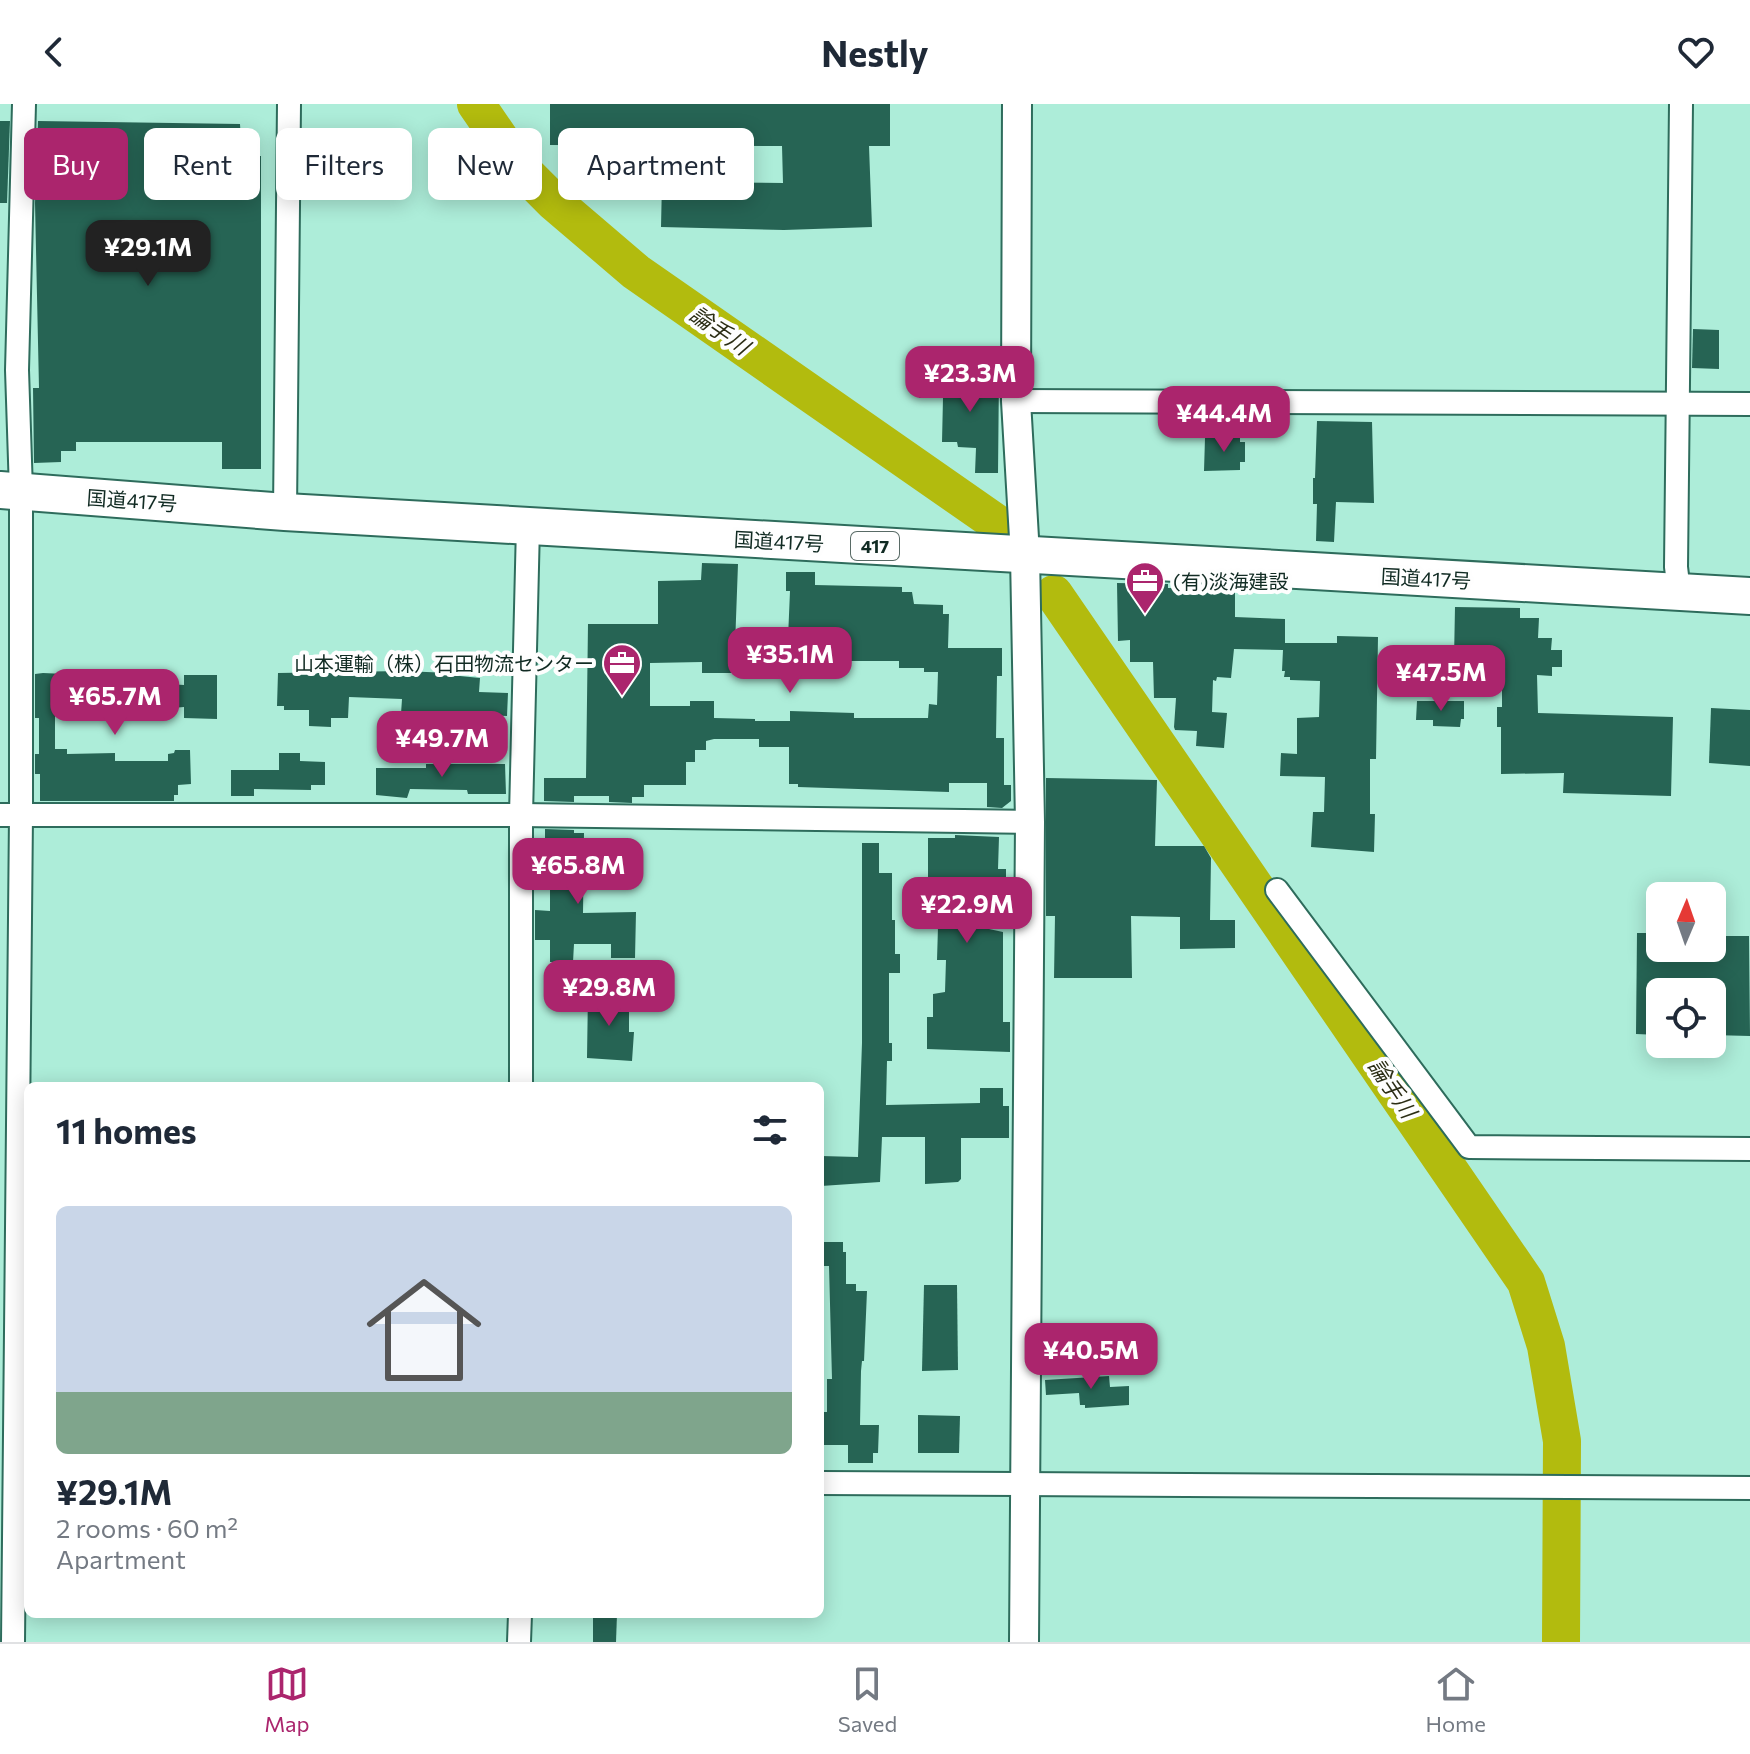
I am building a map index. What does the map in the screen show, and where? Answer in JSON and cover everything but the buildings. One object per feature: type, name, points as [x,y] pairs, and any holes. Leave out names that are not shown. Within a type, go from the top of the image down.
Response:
[{"type":"highway","name":"国道417号","points":[[10,490],[285,512],[1750,596]]},
{"type":"street","points":[[13,1642],[9,1085],[10,490],[17,370],[24,104]]},
{"type":"street","points":[[285,512],[289,104]]},
{"type":"street","points":[[1017,104],[1016,401],[1025,555],[1030,822],[1024,1642]]},
{"type":"street","points":[[1679,592],[1676,567],[1681,104]]},
{"type":"street","points":[[1016,401],[1750,404]]},
{"type":"street","points":[[521,1082],[521,815],[528,526]]},
{"type":"street","points":[[11,815],[521,815],[1030,822]]},
{"type":"street","points":[[1277,890],[1469,1147],[1750,1149]]},
{"type":"street","points":[[824,1483],[1750,1488]]},
{"type":"street","points":[[519,1642],[520,1618]]},
{"type":"waterway","name":"論手川","points":[[476,104],[520,168],[554,202],[636,272],[995,522]]},
{"type":"waterway","name":"論手川","points":[[1054,594],[1526,1282],[1546,1346],[1562,1441],[1561,1642]]},
{"type":"place","name":"(有)淡海建設","points":[[1145,615]]},
{"type":"place","name":"山本運輸（株）石田物流センター","points":[[622,697]]}]
